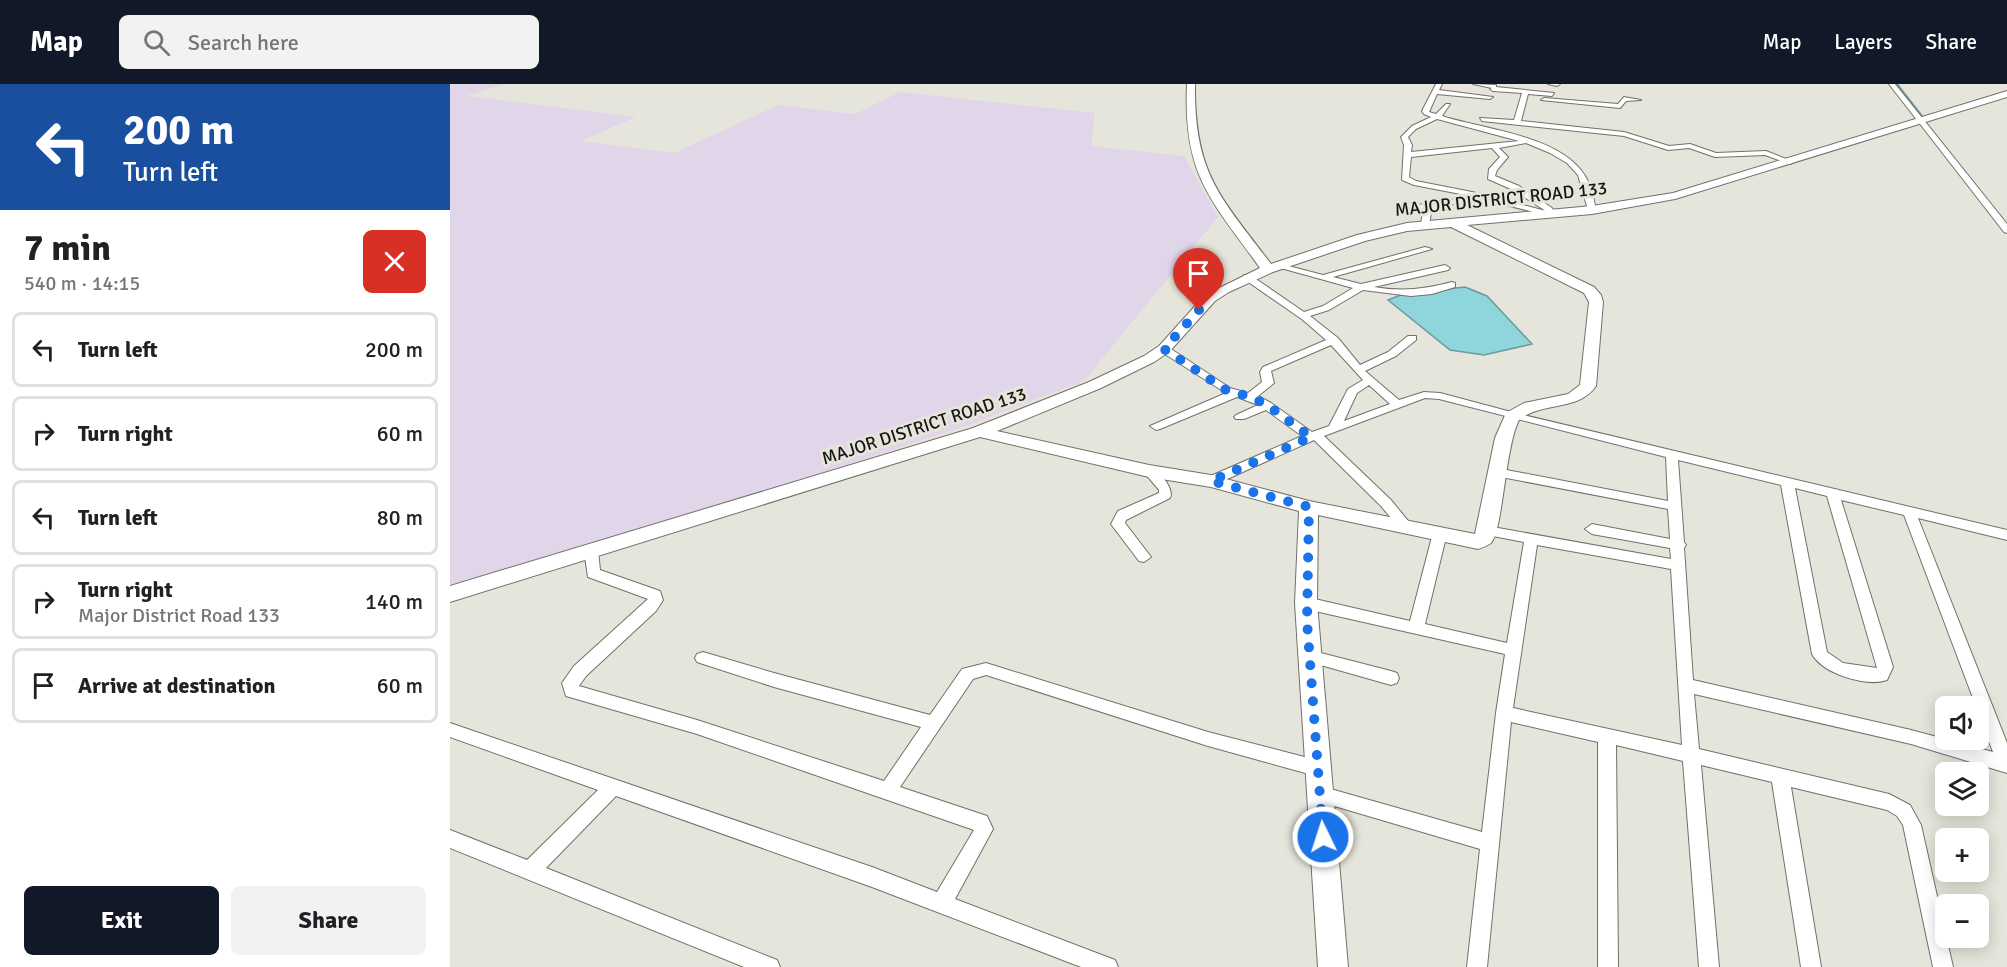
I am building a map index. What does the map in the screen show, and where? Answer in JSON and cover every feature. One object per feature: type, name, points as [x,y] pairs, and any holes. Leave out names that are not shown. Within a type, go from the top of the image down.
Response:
[{"type":"main road","points":[[1191,84],[1191,115],[1201,170],[1227,212],[1274,267]]},
{"type":"main road","name":"MAJOR DISTRICT ROAD 133","points":[[450,594],[979,432],[1095,386],[1164,349],[1212,296],[1247,277],[1368,236],[1425,225],[1592,210],[1675,196],[1922,122],[2007,94]]},
{"type":"main road","points":[[979,432],[1149,471],[1211,481],[1309,507],[1478,542],[1484,538],[1487,531],[1496,472],[1506,429],[1512,417],[1522,410],[1575,397],[1585,392],[1591,366],[1596,302],[1594,295],[1580,286],[1451,222]]},
{"type":"main road","points":[[1309,507],[1306,603],[1333,967]]},
{"type":"street","points":[[1430,84],[1439,84],[1425,111],[1438,117],[1520,139],[1555,153],[1580,173],[1592,210]]},
{"type":"street","points":[[1455,94],[1459,84]]},
{"type":"street","points":[[1476,84],[1547,96],[1566,102],[1620,106],[1624,99],[1638,100]]},
{"type":"street","points":[[1551,84],[1557,84]]},
{"type":"street","points":[[1892,84],[2007,230]]},
{"type":"street","points":[[1479,128],[1494,86]]},
{"type":"street","points":[[1435,92],[1490,98]]},
{"type":"street","points":[[1520,139],[1525,92]]},
{"type":"street","points":[[1542,108],[1547,96]]},
{"type":"street","points":[[1565,111],[1566,102]]},
{"type":"street","points":[[1587,104],[1587,113]]},
{"type":"street","points":[[1448,105],[1444,113],[1412,127],[1406,133],[1404,137],[1408,145],[1405,178],[1408,181],[1551,214]]},
{"type":"street","points":[[1538,125],[1540,117]]},
{"type":"street","points":[[1482,119],[1634,136],[1668,148],[1690,146],[1715,155],[1766,153],[1790,162]]},
{"type":"street","points":[[1562,128],[1564,119]]},
{"type":"street","points":[[1585,130],[1586,121]]},
{"type":"street","points":[[1407,156],[1528,142]]},
{"type":"street","points":[[1494,146],[1504,157],[1493,170],[1491,177],[1516,188],[1551,214]]},
{"type":"street","points":[[1425,225],[1427,208],[1431,204],[1458,201]]},
{"type":"street","points":[[1399,205],[1427,208]]},
{"type":"street","points":[[1325,277],[1428,249]]},
{"type":"street","points":[[1274,267],[1362,287],[1416,294],[1425,294],[1452,285]]},
{"type":"street","points":[[1304,315],[1326,308],[1362,287],[1444,268]]},
{"type":"street","points":[[1247,277],[1304,315],[1334,340],[1358,370],[1398,405]]},
{"type":"street","points":[[1358,370],[1392,354],[1412,338]]},
{"type":"street","points":[[1250,397],[1268,383],[1265,372],[1267,369],[1334,340]]},
{"type":"street","points":[[1164,349],[1234,394],[1250,397],[1267,405],[1314,437],[1386,503],[1407,527]]},
{"type":"street","points":[[1334,429],[1352,391],[1370,380]]},
{"type":"street","points":[[1156,426],[1234,394]]},
{"type":"street","points":[[1211,481],[1334,429],[1431,394],[1512,417],[2007,535]]},
{"type":"street","points":[[1240,417],[1267,405]]},
{"type":"street","points":[[1672,455],[1674,506],[1679,545],[1678,565],[1685,685],[1709,967]]},
{"type":"street","points":[[1144,557],[1118,524],[1123,514],[1165,495],[1166,489],[1149,471]]},
{"type":"street","points":[[1496,472],[1674,506]]},
{"type":"street","points":[[1787,482],[1820,654],[1824,662],[1836,667],[1881,675],[1885,667],[1833,493]]},
{"type":"street","points":[[1909,511],[2007,764]]},
{"type":"street","points":[[1592,529],[1679,545]]},
{"type":"street","points":[[1487,531],[1678,565]]},
{"type":"street","points":[[1416,628],[1440,533]]},
{"type":"street","points":[[1477,967],[1504,713],[1531,539]]},
{"type":"street","points":[[591,550],[593,573],[655,595],[656,600],[580,671],[570,683],[573,691],[697,727],[980,822],[984,829],[941,903]]},
{"type":"street","points":[[1306,603],[1513,650]]},
{"type":"street","points":[[1309,656],[1391,678]]},
{"type":"street","points":[[703,658],[774,680],[933,723]]},
{"type":"street","points":[[888,790],[968,674],[986,669],[1208,739],[1317,768]]},
{"type":"street","points":[[1685,685],[1901,735],[2007,764]]},
{"type":"street","points":[[1504,713],[1780,775],[1889,802],[1900,807],[1909,816],[1943,967]]},
{"type":"street","points":[[450,730],[941,903],[1108,967]]},
{"type":"street","points":[[1607,736],[1608,967]]},
{"type":"street","points":[[1780,775],[1811,967]]},
{"type":"street","points":[[531,870],[613,787]]},
{"type":"street","points":[[1320,794],[1490,843]]},
{"type":"street","points":[[450,839],[771,967]]},
{"type":"shaded area","points":[[450,84],[503,84],[467,96],[636,117],[581,141],[674,153],[779,105],[855,114],[900,92],[1095,113],[1091,146],[1184,156],[1218,217],[1084,381],[963,427],[450,593]]},
{"type":"water","points":[[1465,287],[1487,296],[1532,344],[1484,355],[1450,350],[1388,300],[1403,294]]},
{"type":"waterway","points":[[1897,84],[1922,116]]},
{"type":"route","points":[[1199,310],[1164,349],[1226,390],[1267,405],[1311,437],[1211,481],[1309,507],[1306,603],[1323,837]]}]
